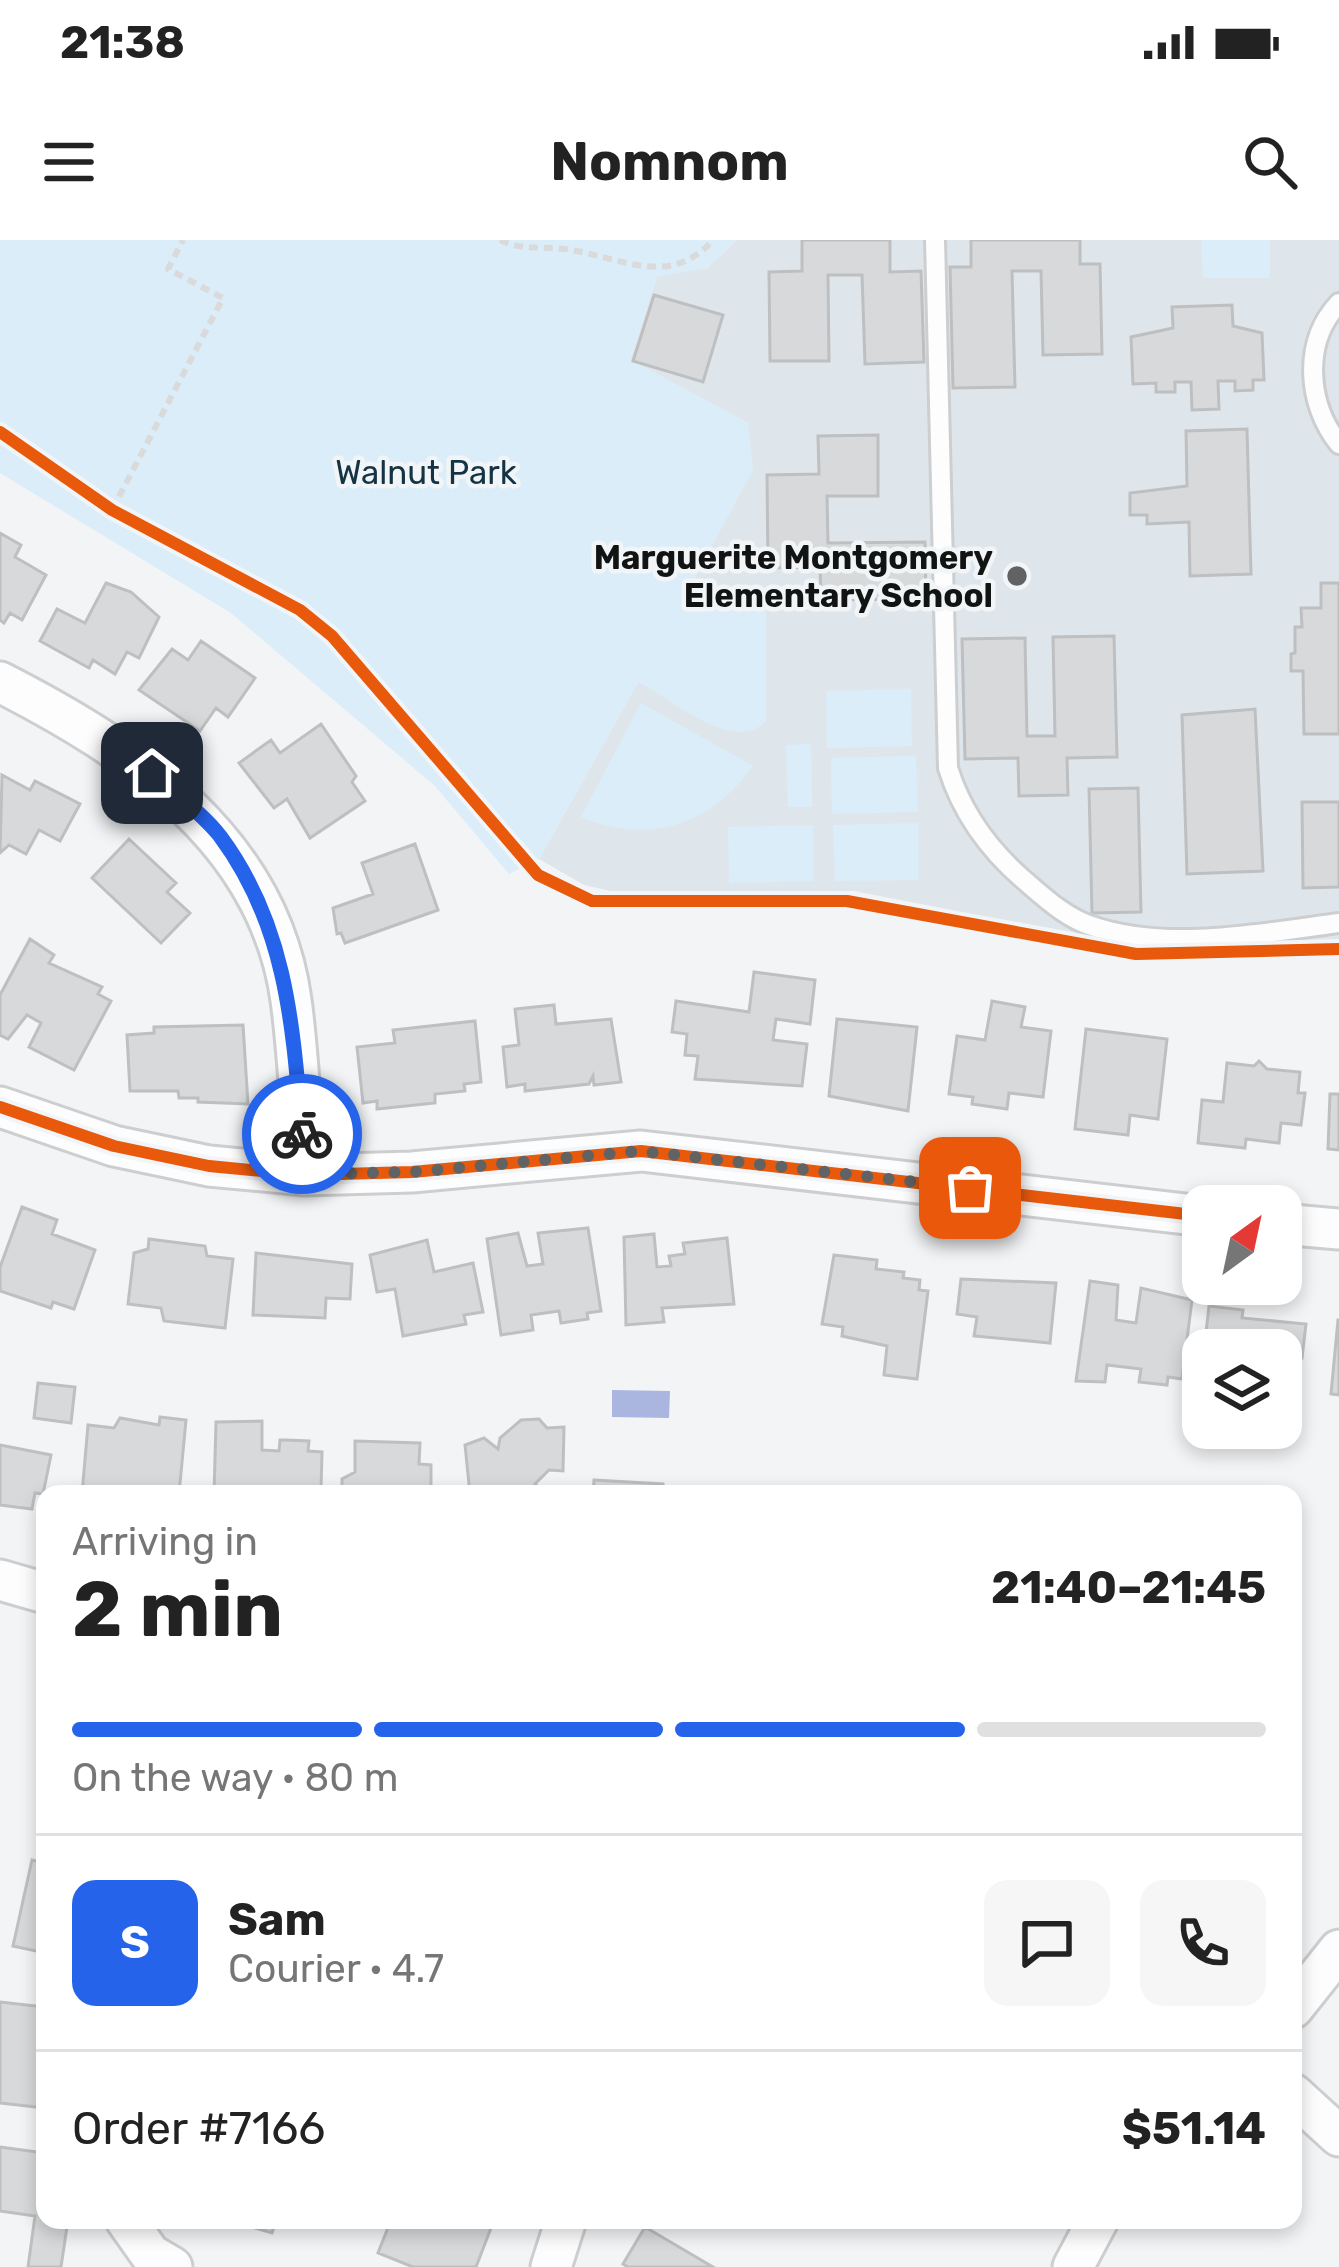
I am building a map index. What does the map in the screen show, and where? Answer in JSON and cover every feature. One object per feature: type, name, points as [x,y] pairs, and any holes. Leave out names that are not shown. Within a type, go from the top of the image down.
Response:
[{"type":"street","points":[[0,682],[87,727],[152,773],[218,835],[268,916],[291,997],[305,1174]]},
{"type":"street","points":[[0,1107],[133,1150],[209,1166],[305,1174],[412,1172],[640,1151],[1182,1214]]},
{"type":"street","points":[[1302,1226],[1339,1229]]},
{"type":"street","points":[[0,1580],[36,1590]]},
{"type":"street","points":[[1302,1997],[1339,1951]]},
{"type":"street","points":[[1302,2102],[1339,2136]]},
{"type":"street","points":[[132,2229],[150,2254],[172,2267]]},
{"type":"street","points":[[551,2267],[563,2229]]},
{"type":"street","points":[[1073,2267],[1093,2229]]},
{"type":"lane","points":[[935,240],[948,768],[958,799],[1011,868],[1054,906],[1089,926],[1172,938],[1339,923]]},
{"type":"lane","points":[[1339,303],[1318,334],[1313,362],[1320,416],[1339,444]]},
{"type":"path","points":[[112,510],[223,298],[168,268],[183,240]]},
{"type":"path","points":[[500,240],[520,249],[564,249],[646,270],[680,265],[713,240]]},
{"type":"path","points":[[95,499],[132,520]]},
{"type":"shaded area","name":"Marguerite Montgomery Elementary School","points":[[737,240],[1339,240],[1339,940],[1130,945],[854,891],[615,892],[584,885],[539,859],[638,682],[748,423],[630,360],[657,276],[707,268]]},
{"type":"green space","name":"Walnut Park","points":[[0,240],[737,240],[707,268],[657,277],[630,359],[748,423],[753,470],[685,596],[766,597],[766,721],[752,730],[720,728],[638,682],[539,859],[509,874],[435,786],[231,613],[0,473]]},
{"type":"green space","points":[[1201,240],[1270,240],[1270,278],[1203,278]]},
{"type":"green space","points":[[911,689],[912,746],[827,748],[826,691]]},
{"type":"green space","points":[[641,703],[753,766],[718,803],[676,824],[631,829],[581,817]]},
{"type":"green space","points":[[811,744],[812,807],[788,807],[786,745]]},
{"type":"green space","points":[[916,756],[918,812],[832,814],[831,758]]},
{"type":"green space","points":[[918,823],[919,880],[835,881],[833,825]]},
{"type":"green space","points":[[813,825],[814,881],[729,883],[728,827]]},
{"type":"water","points":[[612,1390],[670,1391],[669,1418],[612,1417]]},
{"type":"building","points":[[802,240],[890,240],[890,272],[921,271],[924,362],[865,364],[862,275],[828,275],[829,361],[770,361],[769,272],[802,271]]},
{"type":"building","points":[[971,240],[1080,240],[1080,264],[1100,264],[1102,354],[1043,355],[1041,271],[1012,271],[1015,387],[953,388],[950,267],[971,267]]},
{"type":"building","points":[[654,295],[723,315],[703,382],[633,361]]},
{"type":"building","points":[[1232,305],[1233,326],[1262,333],[1264,380],[1253,380],[1253,390],[1235,391],[1235,381],[1218,381],[1219,409],[1192,410],[1191,382],[1175,382],[1175,392],[1156,392],[1156,383],[1133,384],[1131,337],[1173,328],[1172,307]]},
{"type":"building","points":[[1247,429],[1251,574],[1190,576],[1189,522],[1147,524],[1147,515],[1130,515],[1130,493],[1187,486],[1186,431]]},
{"type":"building","points":[[878,435],[878,496],[827,496],[828,543],[925,542],[926,599],[821,600],[820,567],[768,568],[767,475],[819,474],[818,436]]},
{"type":"building","points":[[0,533],[21,545],[15,557],[46,575],[22,620],[10,613],[4,623],[0,620]]},
{"type":"building","points":[[106,583],[131,592],[159,617],[139,658],[127,652],[115,674],[93,660],[89,668],[40,641],[57,609],[85,623]]},
{"type":"building","points":[[1321,583],[1339,583],[1339,734],[1304,734],[1303,671],[1291,671],[1295,627],[1302,627],[1301,608],[1321,608]]},
{"type":"building","points":[[1114,636],[1117,757],[1067,758],[1068,795],[1019,796],[1018,758],[965,759],[962,639],[1025,638],[1027,736],[1055,736],[1053,637]]},
{"type":"building","points":[[201,641],[255,678],[228,717],[216,708],[200,731],[139,690],[172,649],[188,660]]},
{"type":"building","points":[[1255,709],[1263,871],[1187,874],[1182,715]]},
{"type":"building","points":[[321,724],[356,776],[352,782],[365,801],[310,838],[287,799],[274,808],[239,763],[271,740],[280,753]]},
{"type":"building","points":[[2,775],[30,790],[35,781],[80,804],[60,841],[39,830],[26,854],[9,845],[0,853]]},
{"type":"building","points":[[1138,788],[1141,912],[1092,913],[1089,789]]},
{"type":"building","points":[[1302,802],[1339,802],[1339,887],[1303,888]]},
{"type":"building","points":[[129,839],[176,883],[167,892],[190,913],[161,943],[92,878]]},
{"type":"building","points":[[415,844],[438,910],[345,943],[341,933],[337,934],[333,908],[373,894],[362,863]]},
{"type":"building","points":[[30,939],[54,955],[49,963],[102,987],[98,994],[111,1001],[74,1070],[29,1047],[41,1023],[27,1015],[8,1039],[0,1035],[0,995]]},
{"type":"building","points":[[754,972],[815,980],[810,1024],[776,1019],[773,1040],[807,1044],[802,1086],[695,1079],[698,1056],[685,1055],[687,1034],[672,1032],[676,1001],[749,1012]]},
{"type":"building","points":[[992,1001],[1025,1007],[1021,1027],[1051,1031],[1043,1097],[1009,1093],[1007,1109],[972,1104],[973,1097],[949,1094],[957,1036],[985,1040]]},
{"type":"building","points":[[554,1005],[556,1024],[611,1019],[621,1082],[594,1085],[593,1076],[589,1084],[525,1091],[525,1084],[507,1087],[503,1047],[519,1045],[515,1009]]},
{"type":"building","points":[[837,1019],[917,1027],[908,1111],[829,1096]]},
{"type":"building","points":[[475,1021],[481,1082],[464,1084],[465,1091],[435,1094],[435,1103],[377,1109],[377,1101],[363,1103],[357,1047],[395,1043],[393,1030]]},
{"type":"building","points":[[243,1025],[248,1104],[198,1102],[198,1098],[179,1098],[178,1091],[130,1091],[127,1035],[154,1033],[154,1027]]},
{"type":"building","points":[[1086,1029],[1167,1039],[1158,1119],[1130,1115],[1128,1135],[1075,1129]]},
{"type":"building","points":[[1259,1061],[1267,1069],[1300,1072],[1298,1093],[1305,1093],[1301,1125],[1281,1123],[1279,1143],[1246,1139],[1245,1148],[1198,1143],[1202,1100],[1223,1102],[1227,1063],[1254,1066]]},
{"type":"building","points":[[1330,1094],[1339,1094],[1339,1150],[1328,1149]]},
{"type":"building","points":[[22,1207],[57,1220],[52,1234],[95,1250],[74,1309],[53,1302],[51,1308],[0,1291],[0,1267]]},
{"type":"building","points":[[588,1228],[601,1311],[587,1313],[588,1319],[561,1323],[559,1311],[531,1315],[533,1330],[501,1335],[487,1239],[518,1233],[527,1266],[543,1264],[538,1233]]},
{"type":"building","points":[[654,1234],[657,1267],[671,1266],[669,1256],[685,1254],[683,1243],[727,1238],[734,1304],[662,1308],[664,1322],[626,1325],[624,1237]]},
{"type":"building","points":[[149,1239],[205,1246],[207,1256],[233,1259],[225,1328],[164,1321],[161,1308],[128,1304],[134,1253],[148,1249]]},
{"type":"building","points":[[427,1240],[434,1272],[473,1263],[483,1312],[464,1315],[466,1324],[403,1336],[395,1289],[377,1292],[370,1255]]},
{"type":"building","points":[[256,1253],[352,1264],[350,1299],[326,1298],[325,1318],[253,1315]]},
{"type":"building","points":[[834,1255],[877,1260],[876,1269],[904,1272],[903,1278],[920,1280],[919,1290],[928,1291],[917,1379],[884,1375],[887,1346],[842,1336],[843,1327],[822,1324]]},
{"type":"building","points":[[961,1279],[1056,1283],[1050,1343],[974,1336],[977,1317],[957,1314]]},
{"type":"building","points":[[1090,1281],[1118,1285],[1116,1320],[1136,1323],[1141,1288],[1182,1298],[1182,1305],[1191,1305],[1188,1329],[1182,1329],[1182,1379],[1168,1377],[1167,1385],[1139,1382],[1141,1369],[1107,1365],[1105,1382],[1076,1381]]},
{"type":"building","points":[[1209,1306],[1243,1310],[1242,1318],[1306,1324],[1302,1358],[1302,1329],[1206,1329]]},
{"type":"building","points":[[1339,1320],[1339,1395],[1331,1394]]},
{"type":"building","points":[[38,1383],[75,1387],[71,1423],[34,1418]]},
{"type":"building","points":[[160,1417],[186,1420],[180,1485],[83,1485],[88,1425],[114,1428],[120,1418],[159,1425]]},
{"type":"building","points":[[539,1419],[547,1428],[564,1427],[563,1471],[549,1470],[536,1485],[469,1485],[465,1445],[484,1438],[498,1449],[500,1438],[521,1420]]},
{"type":"building","points":[[262,1421],[262,1450],[279,1451],[280,1440],[309,1441],[308,1451],[322,1452],[321,1485],[214,1485],[216,1422]]},
{"type":"building","points":[[355,1441],[420,1443],[419,1464],[431,1465],[431,1485],[342,1485],[342,1479],[355,1472]]},
{"type":"building","points":[[0,1445],[51,1455],[45,1485],[36,1485],[32,1509],[0,1505]]},
{"type":"building","points":[[594,1480],[663,1484],[663,1485],[594,1485]]},
{"type":"building","points":[[32,1860],[36,1861],[36,1951],[13,1946]]},
{"type":"building","points":[[0,2002],[36,2006],[36,2107],[0,2103]]},
{"type":"building","points":[[0,2147],[36,2152],[36,2229],[67,2229],[61,2267],[28,2267],[35,2216],[0,2211]]},
{"type":"building","points":[[387,2229],[491,2229],[476,2267],[413,2267],[378,2253]]},
{"type":"building","points":[[644,2229],[648,2229],[713,2267],[628,2267],[623,2264]]},
{"type":"cycle path","points":[[0,432],[112,510],[300,610],[332,636],[538,875],[592,901],[847,901],[1136,954],[1339,949]]},
{"type":"cycle path","points":[[0,1107],[114,1146],[209,1166],[305,1175],[412,1172],[641,1151],[1182,1214]]},
{"type":"way so far","points":[[302,1134],[305,1174],[412,1172],[640,1151],[970,1188]]},
{"type":"place","name":"Marguerite Montgomery Elementary School","points":[[1017,576]]},
{"type":"route","points":[[152,773],[218,835],[268,916],[291,997],[302,1134]]}]
